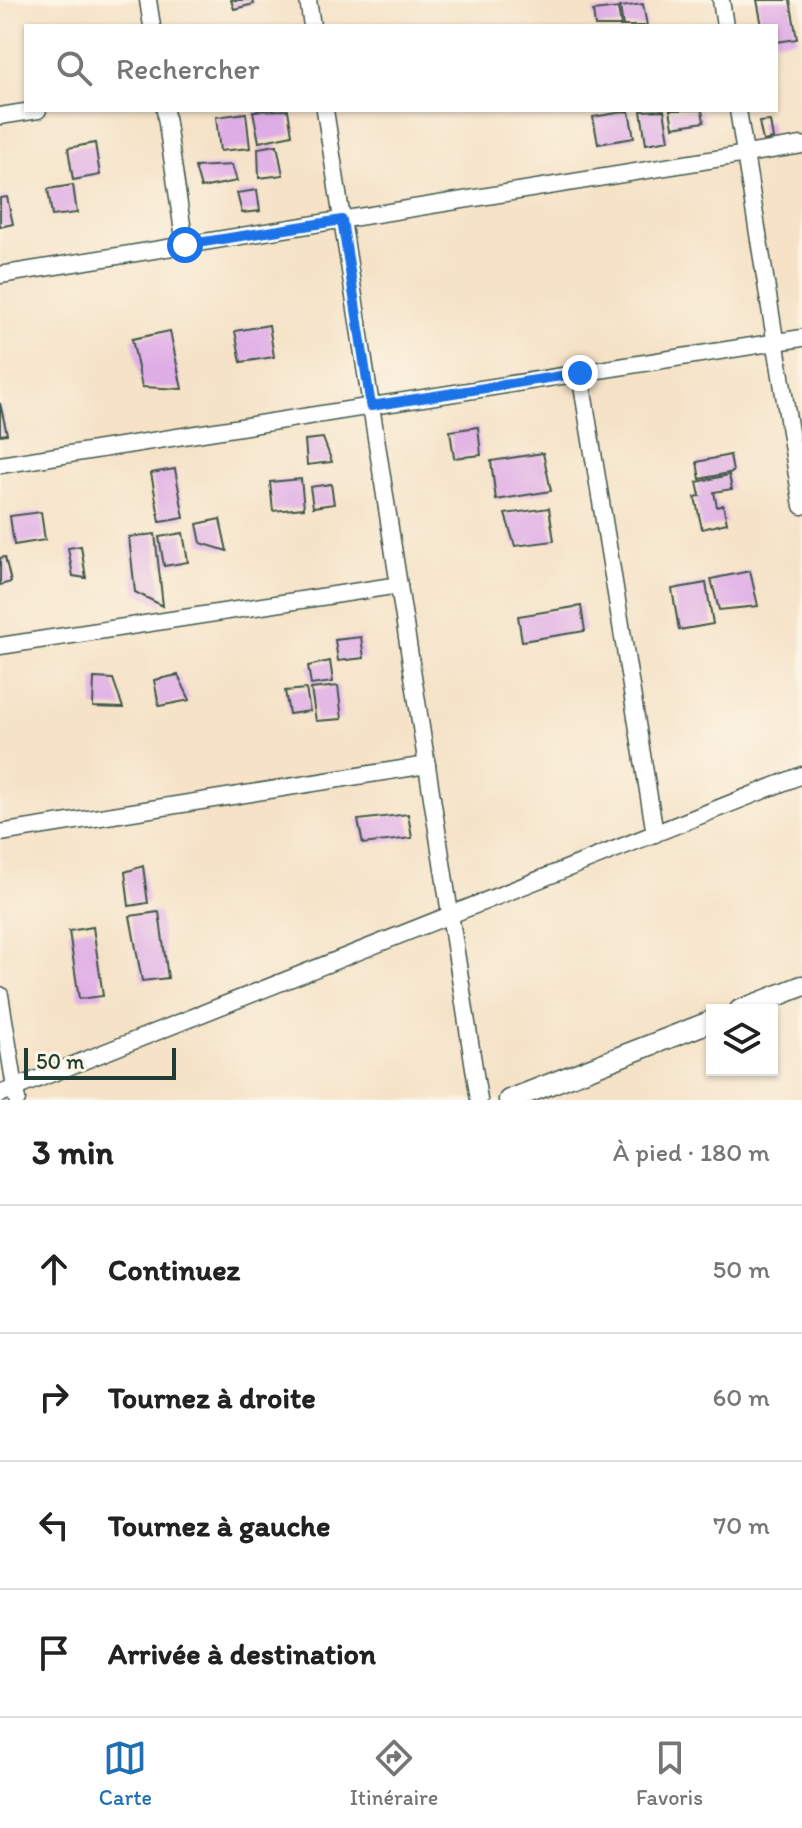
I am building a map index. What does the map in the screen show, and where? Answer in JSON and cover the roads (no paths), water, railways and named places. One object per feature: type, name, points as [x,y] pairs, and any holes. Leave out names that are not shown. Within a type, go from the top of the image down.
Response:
[{"type":"street","points":[[148,0],[152,24]]},
{"type":"street","points":[[308,0],[312,24]]},
{"type":"street","points":[[721,0],[725,24]]},
{"type":"street","points":[[0,116],[25,112]]},
{"type":"street","points":[[165,112],[185,245]]},
{"type":"street","points":[[325,112],[479,1100]]},
{"type":"street","points":[[738,112],[802,506]]},
{"type":"street","points":[[0,275],[802,145]]},
{"type":"street","points":[[0,465],[802,338]]},
{"type":"street","points":[[580,373],[655,834]]},
{"type":"street","points":[[0,646],[399,585]]},
{"type":"street","points":[[0,833],[427,765]]},
{"type":"street","points":[[0,995],[11,1094],[450,914],[802,775]]},
{"type":"street","points":[[756,1004],[802,986]]},
{"type":"street","points":[[509,1100],[706,1023]]}]
